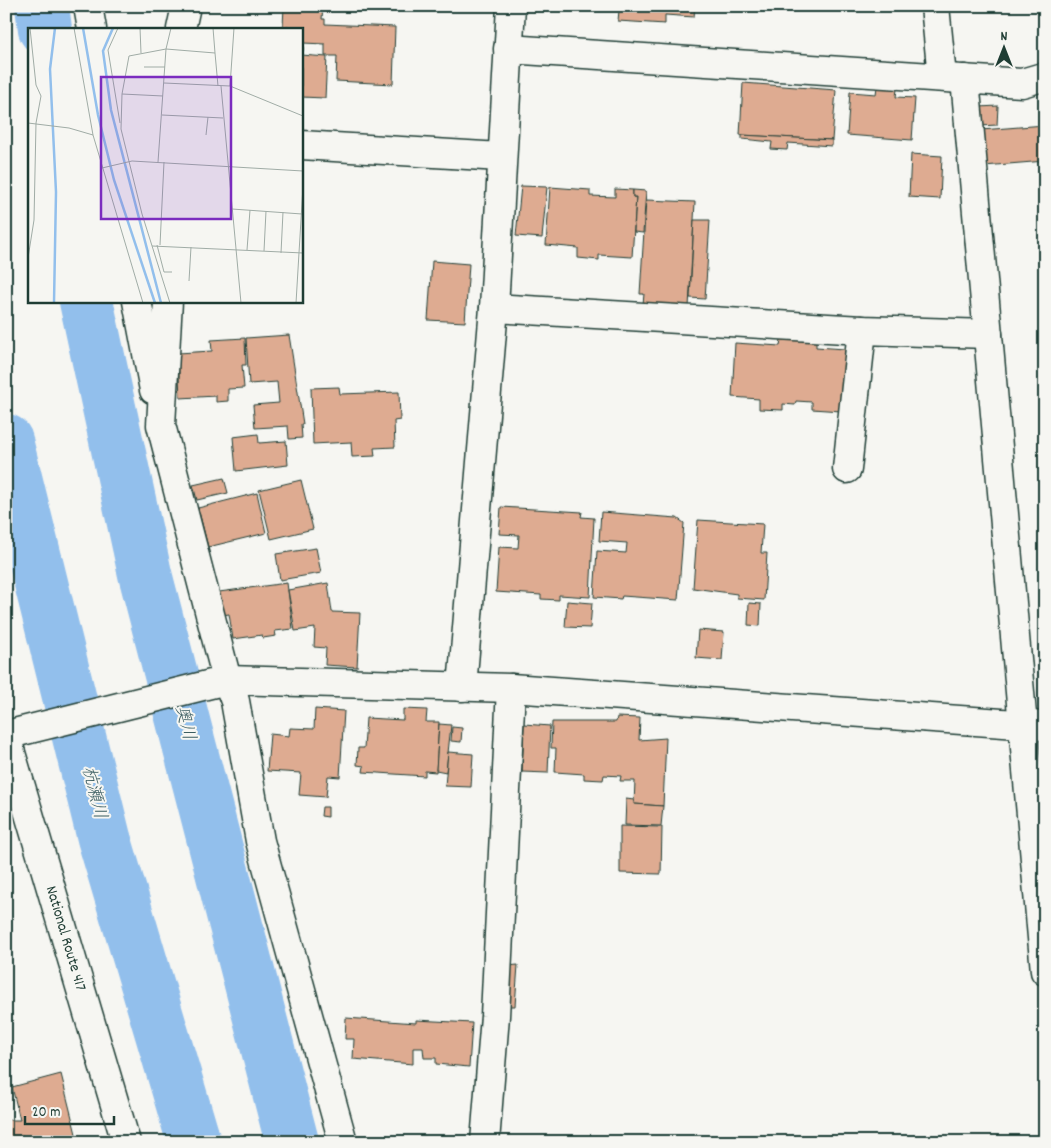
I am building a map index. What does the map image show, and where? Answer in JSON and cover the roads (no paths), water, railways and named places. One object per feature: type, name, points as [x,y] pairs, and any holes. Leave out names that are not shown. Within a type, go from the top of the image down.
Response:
[{"type":"main road","points":[[88,6],[92,28]]},
{"type":"main road","points":[[181,28],[186,6]]},
{"type":"main road","points":[[462,687],[494,308],[511,6]]},
{"type":"main road","points":[[935,6],[954,78],[988,334],[1034,725],[1045,971]]},
{"type":"main road","points":[[508,49],[1022,83],[1043,74]]},
{"type":"main road","points":[[302,145],[501,157]]},
{"type":"main road","points":[[137,302],[161,426],[227,680],[235,701],[260,842],[343,1142]]},
{"type":"main road","points":[[161,426],[168,302]]},
{"type":"main road","points":[[494,308],[862,330],[988,334]]},
{"type":"main road","points":[[847,469],[862,330]]},
{"type":"main road","points":[[6,735],[32,726],[194,686],[227,680],[511,688],[1034,725]]},
{"type":"main road","points":[[485,1142],[495,1016],[511,688]]},
{"type":"main road","name":"National Route 417","points":[[6,735],[126,1142]]},
{"type":"waterway","name":"奥川","points":[[42,6],[45,28]]},
{"type":"waterway","name":"奥川","points":[[86,302],[145,574],[292,1142]]},
{"type":"waterway","name":"杭瀬川","points":[[6,441],[104,838],[194,1142]]}]
